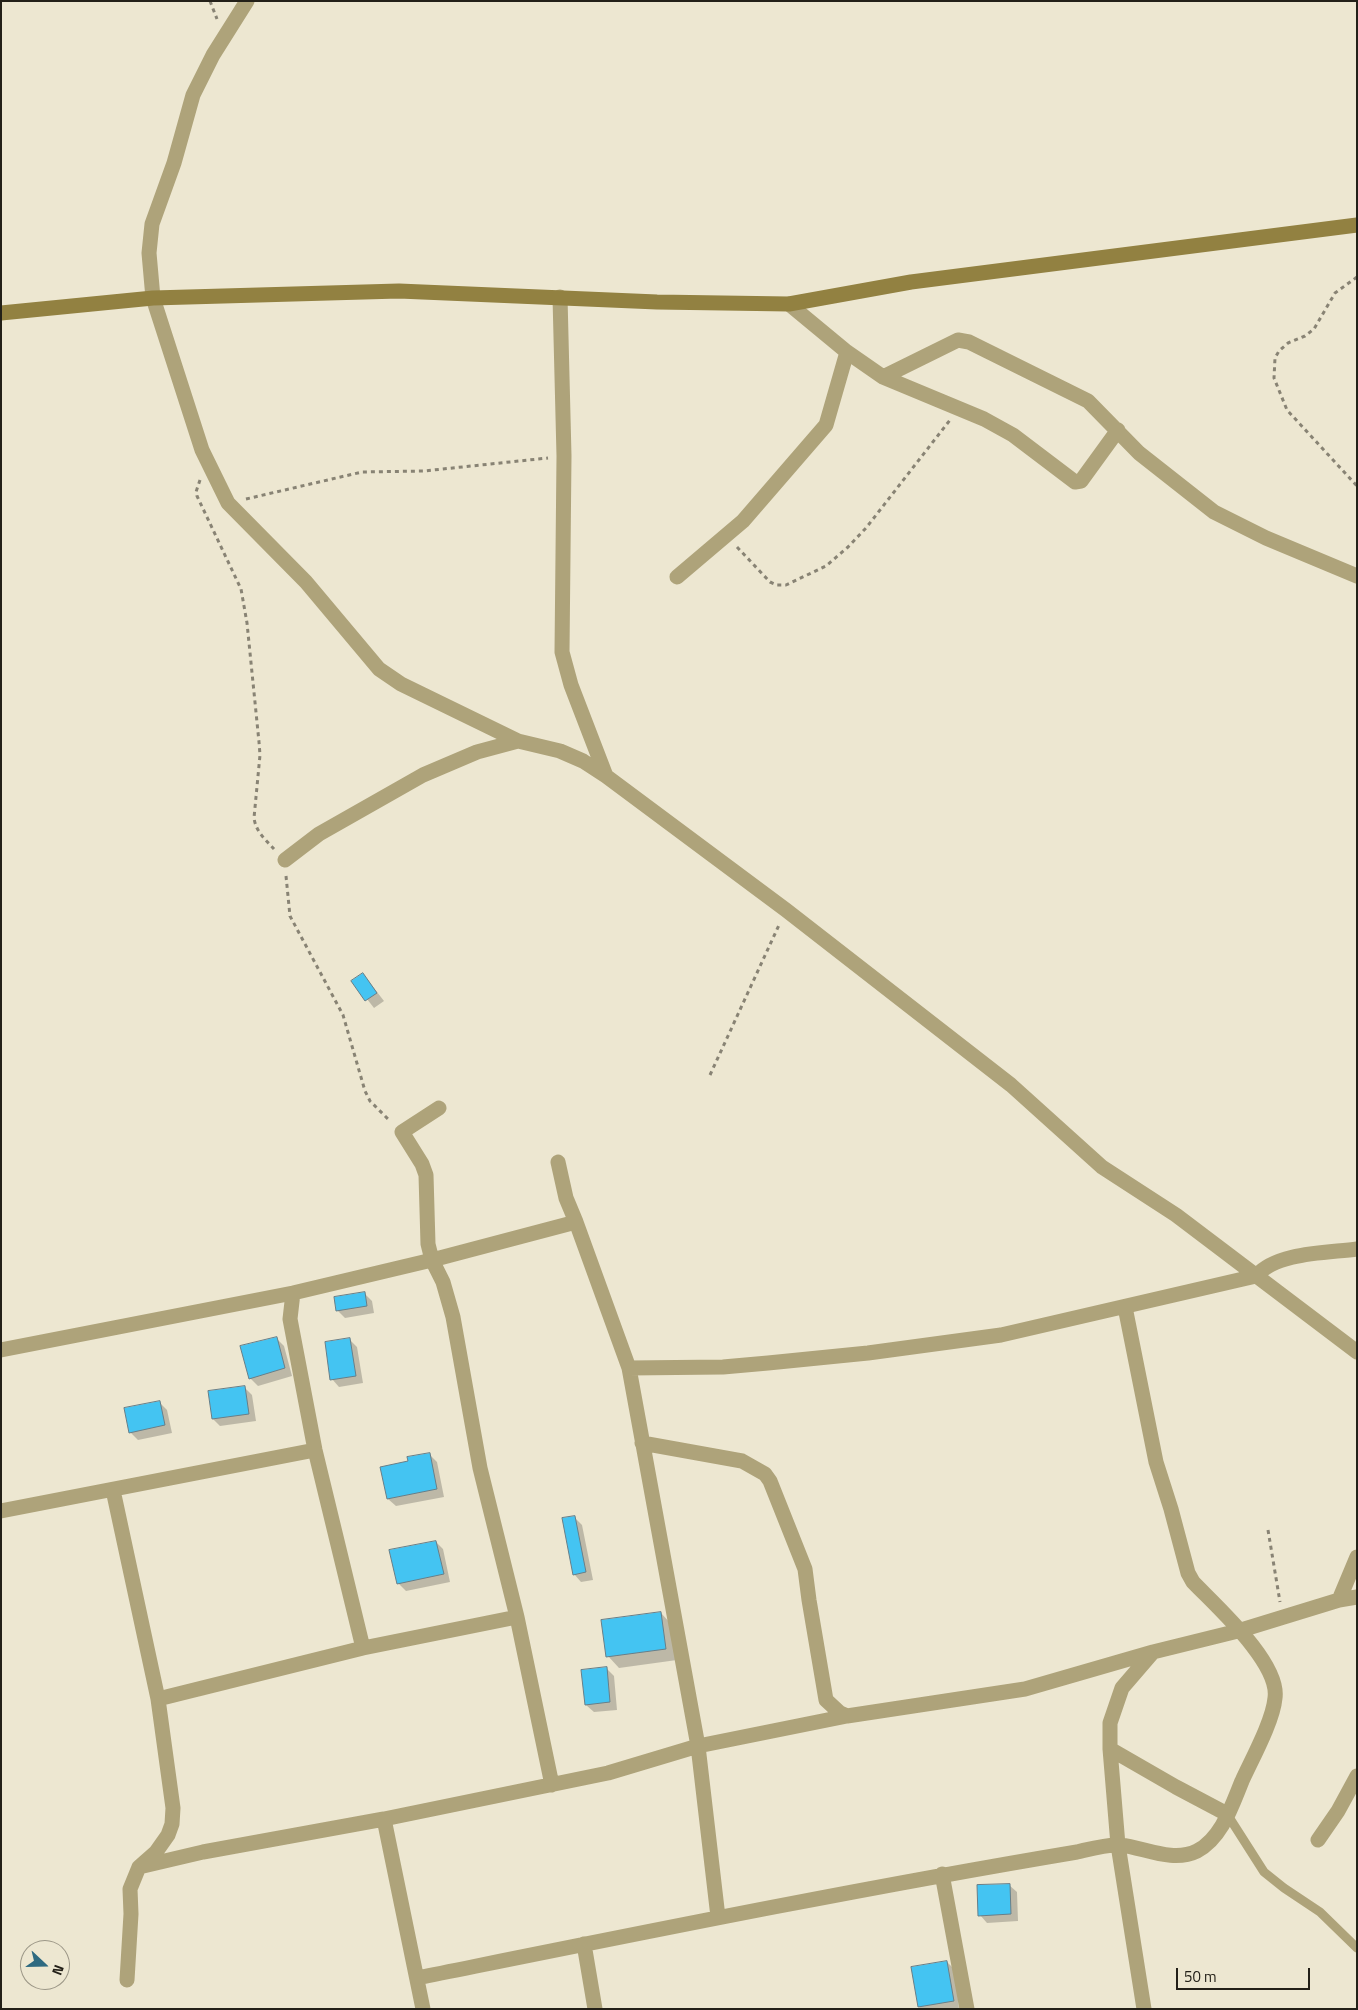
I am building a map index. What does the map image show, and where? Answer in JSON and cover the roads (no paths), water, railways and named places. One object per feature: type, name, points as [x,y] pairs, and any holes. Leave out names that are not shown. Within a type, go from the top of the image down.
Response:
[{"type":"street","points":[[247,1],[213,55],[192,95],[174,163],[152,224],[149,253],[153,298],[202,450],[228,503],[306,582],[379,669],[401,684],[518,741],[560,751],[583,761],[606,776],[786,910],[1011,1085],[1102,1167],[1176,1215],[1357,1352]]},
{"type":"street","points":[[1,312],[153,298],[399,291],[657,302],[789,304],[910,282],[1357,225]]},
{"type":"street","points":[[560,297],[564,456],[562,652],[571,685],[606,776]]},
{"type":"street","points":[[789,304],[847,352],[883,378],[984,419],[1013,435],[1077,482],[1081,480],[1118,430]]},
{"type":"street","points":[[883,378],[943,346],[963,340],[1088,401],[1140,453],[1214,512],[1266,538],[1357,576]]},
{"type":"street","points":[[678,576],[743,522],[826,424],[847,352]]},
{"type":"street","points":[[285,860],[319,834],[423,775],[477,752],[518,741]]},
{"type":"street","points":[[439,1108],[402,1132],[422,1164],[426,1175],[428,1244],[432,1260],[443,1282],[453,1317],[480,1468],[517,1617],[552,1785]]},
{"type":"street","points":[[558,1162],[566,1198],[630,1368],[698,1746],[718,1917]]},
{"type":"street","points":[[1,1350],[293,1293],[432,1260],[576,1222]]},
{"type":"street","points":[[630,1368],[724,1367],[868,1353],[1001,1335],[1256,1276],[1266,1266],[1294,1256],[1357,1249]]},
{"type":"street","points":[[293,1293],[290,1319],[315,1450],[364,1648]]},
{"type":"street","points":[[417,1978],[942,1874],[1118,1845],[1168,1856],[1195,1852],[1217,1832],[1227,1814],[1265,1728],[1276,1700],[1275,1686],[1271,1674],[1259,1654],[1188,1573],[1156,1462],[1125,1307]]},
{"type":"street","points":[[642,1443],[742,1460],[765,1474],[770,1481],[806,1569],[809,1600],[826,1700],[840,1713],[847,1716]]},
{"type":"street","points":[[1,1511],[315,1450]]},
{"type":"street","points":[[113,1490],[158,1699],[173,1808],[172,1824],[168,1835],[156,1852],[134,1874],[130,1889],[131,1914],[127,1980]]},
{"type":"street","points":[[1339,1600],[1357,1557]]},
{"type":"street","points":[[139,1867],[203,1852],[384,1819],[608,1774],[698,1746],[847,1716],[1025,1689],[1153,1652],[1238,1631],[1339,1600],[1357,1597]]},
{"type":"street","points":[[158,1699],[364,1648],[517,1617]]},
{"type":"street","points":[[1144,2009],[1118,1845],[1110,1749],[1110,1723],[1122,1688],[1153,1652]]},
{"type":"street","points":[[1110,1749],[1227,1814]]},
{"type":"street","points":[[1318,1840],[1338,1812],[1357,1776]]},
{"type":"street","points":[[384,1819],[422,2009]]},
{"type":"street","points":[[942,1874],[967,2009]]},
{"type":"street","points":[[584,1944],[595,2009]]},
{"type":"lane","points":[[1227,1814],[1264,1872],[1320,1912],[1357,1948]]}]
